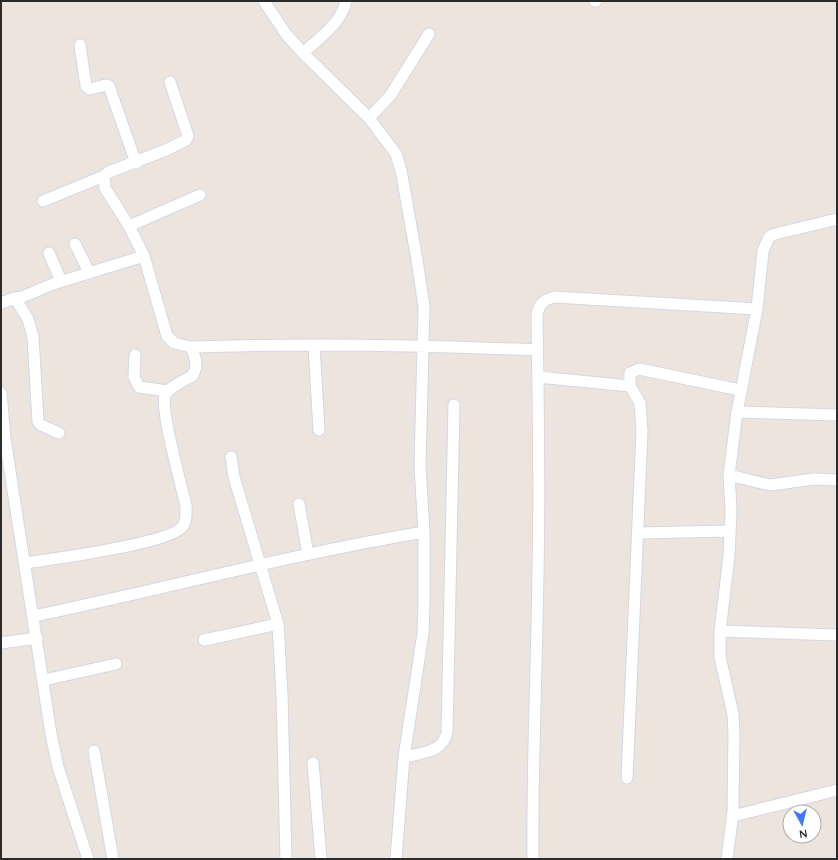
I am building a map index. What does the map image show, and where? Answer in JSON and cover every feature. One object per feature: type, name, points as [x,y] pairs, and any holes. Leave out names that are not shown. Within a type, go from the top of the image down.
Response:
[{"type":"street","points":[[264,1],[286,34],[303,54],[369,118],[396,154],[401,170],[422,292],[424,307],[420,466],[424,532],[423,633],[404,757],[396,859]]},
{"type":"street","points":[[303,54],[337,21],[344,10],[346,1]]},
{"type":"street","points":[[369,118],[390,96],[429,34]]},
{"type":"street","points":[[80,45],[86,86],[90,89],[104,85],[109,86],[136,162]]},
{"type":"street","points":[[43,201],[104,176],[109,172],[166,150],[187,138],[170,82]]},
{"type":"street","points":[[104,176],[105,188],[129,226],[144,256],[167,336],[174,343],[191,347],[422,345],[537,350]]},
{"type":"street","points":[[129,226],[200,195]]},
{"type":"street","points":[[727,859],[733,816],[734,734],[733,714],[720,657],[720,630],[728,563],[729,475],[736,412],[756,309],[763,251],[769,237],[775,234],[837,219]]},
{"type":"street","points":[[75,244],[89,272]]},
{"type":"street","points":[[49,253],[62,281]]},
{"type":"street","points":[[1,304],[62,281],[144,256]]},
{"type":"street","points":[[533,859],[532,802],[538,562],[537,314],[540,305],[545,300],[555,297],[756,309]]},
{"type":"street","points":[[15,298],[28,319],[33,337],[38,421],[41,425],[60,433]]},
{"type":"street","points":[[314,345],[319,430]]},
{"type":"street","points":[[26,563],[145,542],[171,534],[182,527],[186,516],[186,506],[165,417],[164,398],[168,391],[194,372],[196,362],[191,347]]},
{"type":"street","points":[[135,355],[134,377],[139,387],[168,391]]},
{"type":"street","points":[[627,778],[642,410],[640,403],[630,386],[630,373],[638,369],[740,390]]},
{"type":"street","points":[[538,377],[630,386]]},
{"type":"street","points":[[1,393],[5,440],[58,767],[88,859]]},
{"type":"street","points":[[404,757],[435,749],[446,739],[447,732],[454,405]]},
{"type":"street","points":[[736,412],[837,416]]},
{"type":"street","points":[[231,457],[234,477],[278,624],[282,695],[286,859]]},
{"type":"street","points":[[729,475],[770,485],[814,479],[837,480]]},
{"type":"street","points":[[299,504],[308,554]]},
{"type":"street","points":[[638,532],[729,531]]},
{"type":"street","points":[[34,616],[362,542],[424,532]]},
{"type":"street","points":[[204,640],[278,624]]},
{"type":"street","points":[[720,630],[837,635]]},
{"type":"street","points":[[1,643],[37,638]]},
{"type":"street","points":[[44,680],[116,664]]},
{"type":"street","points":[[94,751],[113,859]]},
{"type":"street","points":[[314,763],[321,859]]},
{"type":"street","points":[[733,816],[837,790]]}]
